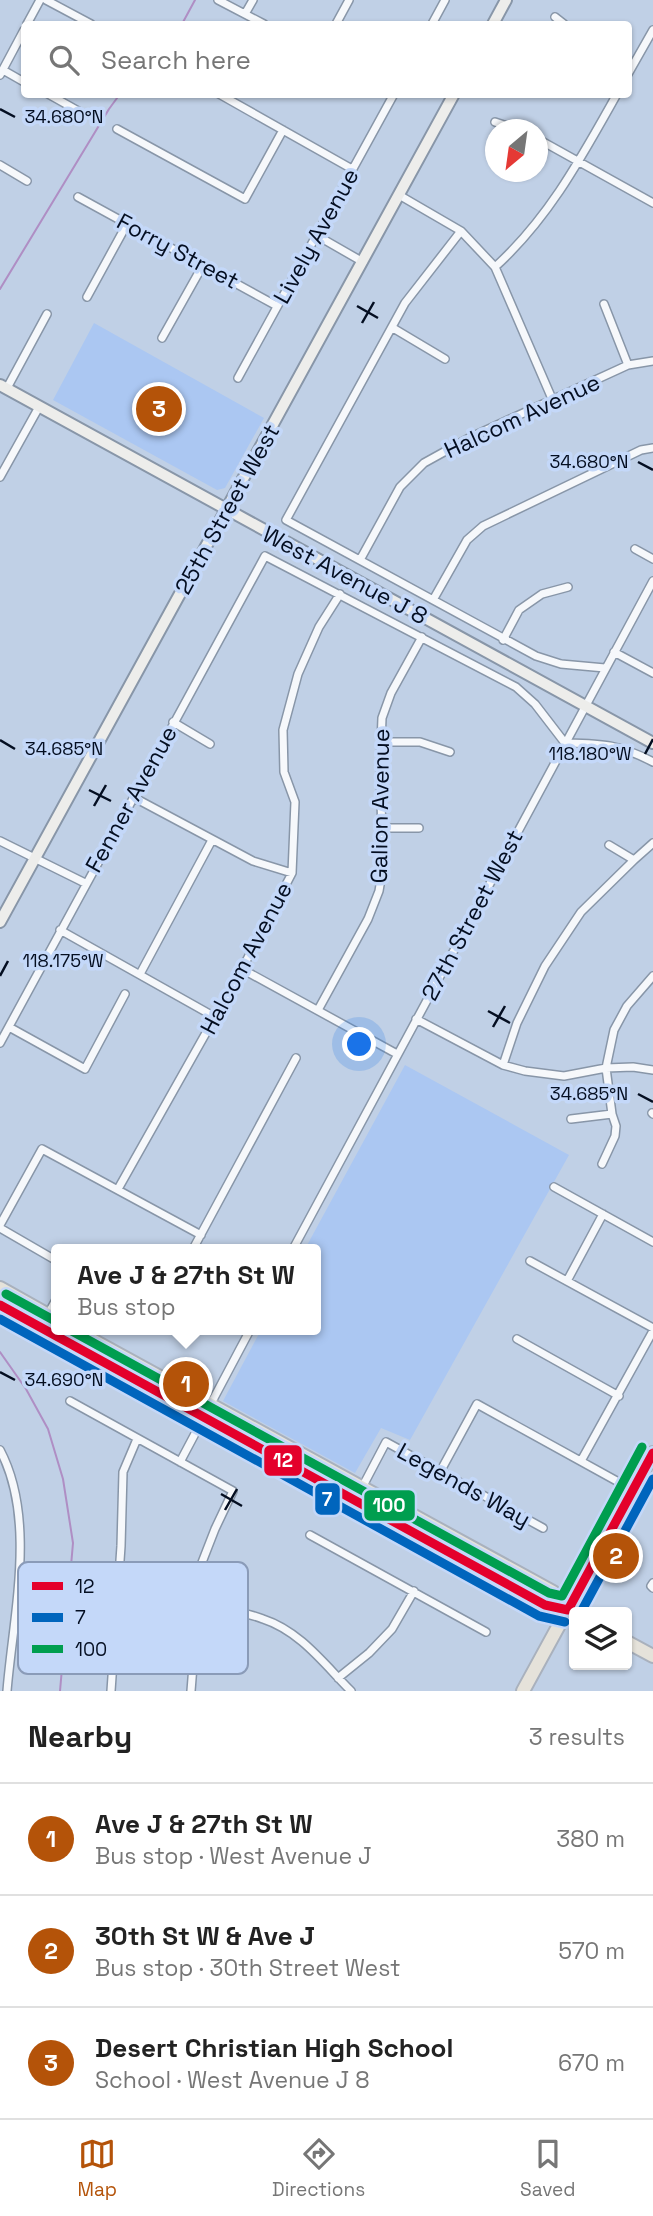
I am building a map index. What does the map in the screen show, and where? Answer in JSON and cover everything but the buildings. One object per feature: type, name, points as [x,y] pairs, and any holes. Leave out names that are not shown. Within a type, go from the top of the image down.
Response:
[{"type":"main road","points":[[0,1289],[51,1317]]},
{"type":"main road","points":[[0,1305],[51,1334]]},
{"type":"main road","points":[[54,1335],[204,1418],[358,1495]]},
{"type":"main road","points":[[83,1335],[210,1406],[545,1605],[569,1611]]},
{"type":"main road","points":[[574,1607],[653,1453]]},
{"type":"main road","points":[[523,1691],[569,1615]]},
{"type":"main road","points":[[632,1645],[653,1656]]},
{"type":"street","points":[[29,21],[40,0]]},
{"type":"street","points":[[46,0],[85,21]]},
{"type":"street","points":[[218,0],[258,21]]},
{"type":"street","points":[[245,14],[253,0]]},
{"type":"street","points":[[338,21],[349,0]]},
{"type":"street","points":[[434,21],[445,0]]},
{"type":"street","points":[[495,21],[506,0]]},
{"type":"street","points":[[555,17],[560,21]]},
{"type":"street","points":[[632,61],[653,30]]},
{"type":"street","points":[[21,35],[1,72],[21,81]]},
{"type":"street","points":[[55,98],[82,113]]},
{"type":"street","points":[[226,98],[352,169]]},
{"type":"street","name":"Lively Avenue","points":[[238,378],[391,98]]},
{"type":"street","name":"25th Street West","points":[[0,922],[452,98]]},
{"type":"street","points":[[495,267],[520,244],[545,213],[579,161],[615,98]]},
{"type":"street","points":[[117,129],[245,199],[283,130]]},
{"type":"street","points":[[548,145],[653,203]]},
{"type":"street","points":[[0,165],[27,181]]},
{"type":"street","points":[[399,195],[461,231],[495,267],[553,401]]},
{"type":"street","name":"Forry Street","points":[[78,197],[277,306]]},
{"type":"street","points":[[87,297],[127,224]]},
{"type":"street","points":[[461,231],[405,303],[286,520],[536,656],[561,664],[605,668]]},
{"type":"street","points":[[316,235],[363,262]]},
{"type":"street","points":[[162,338],[203,265]]},
{"type":"street","points":[[604,304],[628,365]]},
{"type":"street","points":[[3,387],[47,314]]},
{"type":"street","points":[[393,328],[445,359]]},
{"type":"street","name":"Halcom Avenue","points":[[360,561],[400,487],[424,463],[471,437],[628,365],[653,361]]},
{"type":"street","name":"West Avenue J 8","points":[[3,387],[653,743]]},
{"type":"street","points":[[0,477],[39,407]]},
{"type":"street","points":[[433,600],[467,540],[483,526],[641,450],[653,448]]},
{"type":"street","points":[[635,549],[653,559]]},
{"type":"street","name":"Fenner Avenue","points":[[0,1044],[85,883],[265,556],[340,594]]},
{"type":"street","name":"27th Street West","points":[[296,1244],[653,581]]},
{"type":"street","points":[[503,640],[519,610],[542,594],[568,587]]},
{"type":"street","points":[[340,594],[516,687],[535,705],[565,743],[606,744],[630,750],[653,762]]},
{"type":"street","name":"Halcom Avenue","points":[[118,1189],[242,969],[292,873],[295,802],[284,772],[283,730],[298,674],[319,627],[340,594]]},
{"type":"street","name":"Galion Avenue","points":[[318,1010],[369,919],[379,891],[383,867],[380,768],[382,718],[391,693],[422,637]]},
{"type":"street","points":[[614,653],[653,673]]},
{"type":"street","points":[[173,722],[210,744]]},
{"type":"street","points":[[382,742],[420,742],[450,752]]},
{"type":"street","points":[[133,797],[253,861],[292,873]]},
{"type":"street","points":[[383,828],[419,828]]},
{"type":"street","points":[[140,974],[212,840]]},
{"type":"street","points":[[0,841],[85,883]]},
{"type":"street","points":[[503,1065],[517,1023],[545,966],[581,912],[653,843]]},
{"type":"street","points":[[609,845],[634,860]]},
{"type":"street","points":[[61,930],[215,1017]]},
{"type":"street","points":[[242,969],[397,1054]]},
{"type":"street","points":[[602,1164],[615,1136],[616,1126],[606,1068],[614,1030],[627,1006],[653,976]]},
{"type":"street","points":[[9,1027],[85,1069],[125,994]]},
{"type":"street","points":[[416,1019],[503,1065],[525,1071],[564,1076],[606,1068],[633,1067],[653,1070]]},
{"type":"street","points":[[196,1244],[296,1058]]},
{"type":"street","points":[[571,1119],[612,1114]]},
{"type":"street","points":[[51,1257],[0,1226],[42,1149],[201,1235]]},
{"type":"street","points":[[554,1187],[653,1242]]},
{"type":"street","points":[[567,1281],[603,1214]]},
{"type":"street","points":[[530,1261],[653,1330],[581,1461]]},
{"type":"street","points":[[41,1328],[51,1319]]},
{"type":"street","points":[[180,1462],[247,1335]]},
{"type":"street","points":[[517,1339],[619,1396]]},
{"type":"street","points":[[70,1401],[233,1491],[202,1562]]},
{"type":"street","points":[[440,1472],[477,1404],[633,1490]]},
{"type":"street","points":[[120,1562],[123,1472],[137,1438]]},
{"type":"street","name":"Legends Way","points":[[358,1495],[386,1442],[543,1528]]},
{"type":"street","points":[[0,1450],[5,1459],[18,1508],[20,1562]]},
{"type":"street","points":[[310,1535],[486,1632]]},
{"type":"street","points":[[7,1691],[18,1580]]},
{"type":"street","points":[[338,1678],[369,1653],[392,1629],[414,1591]]},
{"type":"street","points":[[248,1615],[265,1619],[293,1635],[318,1655],[351,1691]]},
{"type":"street","points":[[0,1657],[10,1657]]},
{"type":"shaded area","points":[[94,323],[264,418],[225,488],[217,490],[53,400]]},
{"type":"shaded area","points":[[405,1065],[569,1155],[410,1440],[381,1428],[355,1473],[223,1401],[258,1335],[321,1335],[321,1244],[308,1244]]},
{"type":"waterway","points":[[184,21],[195,0]]},
{"type":"waterway","points":[[0,289],[117,98]]},
{"type":"waterway","points":[[0,1352],[26,1389],[48,1429],[63,1479],[73,1543],[71,1562]]},
{"type":"waterway","points":[[60,1691],[61,1674]]},
{"type":"transit line","name":"100","points":[[6,1294],[51,1319]]},
{"type":"transit line","name":"12","points":[[0,1305],[51,1333]]},
{"type":"transit line","name":"7","points":[[0,1319],[539,1616],[565,1622]]},
{"type":"transit line","name":"12","points":[[54,1335],[545,1605],[568,1610]]},
{"type":"transit line","name":"100","points":[[79,1335],[549,1593],[562,1596],[642,1447]]},
{"type":"transit line","name":"12","points":[[568,1610],[653,1453]]},
{"type":"transit line","name":"7","points":[[584,1607],[653,1479]]},
{"type":"place","name":"Desert Christian High School","points":[[159,409]]},
{"type":"place","name":"Ave J & 27th St W","points":[[186,1384]]},
{"type":"place","name":"30th St W & Ave J","points":[[616,1556]]}]
